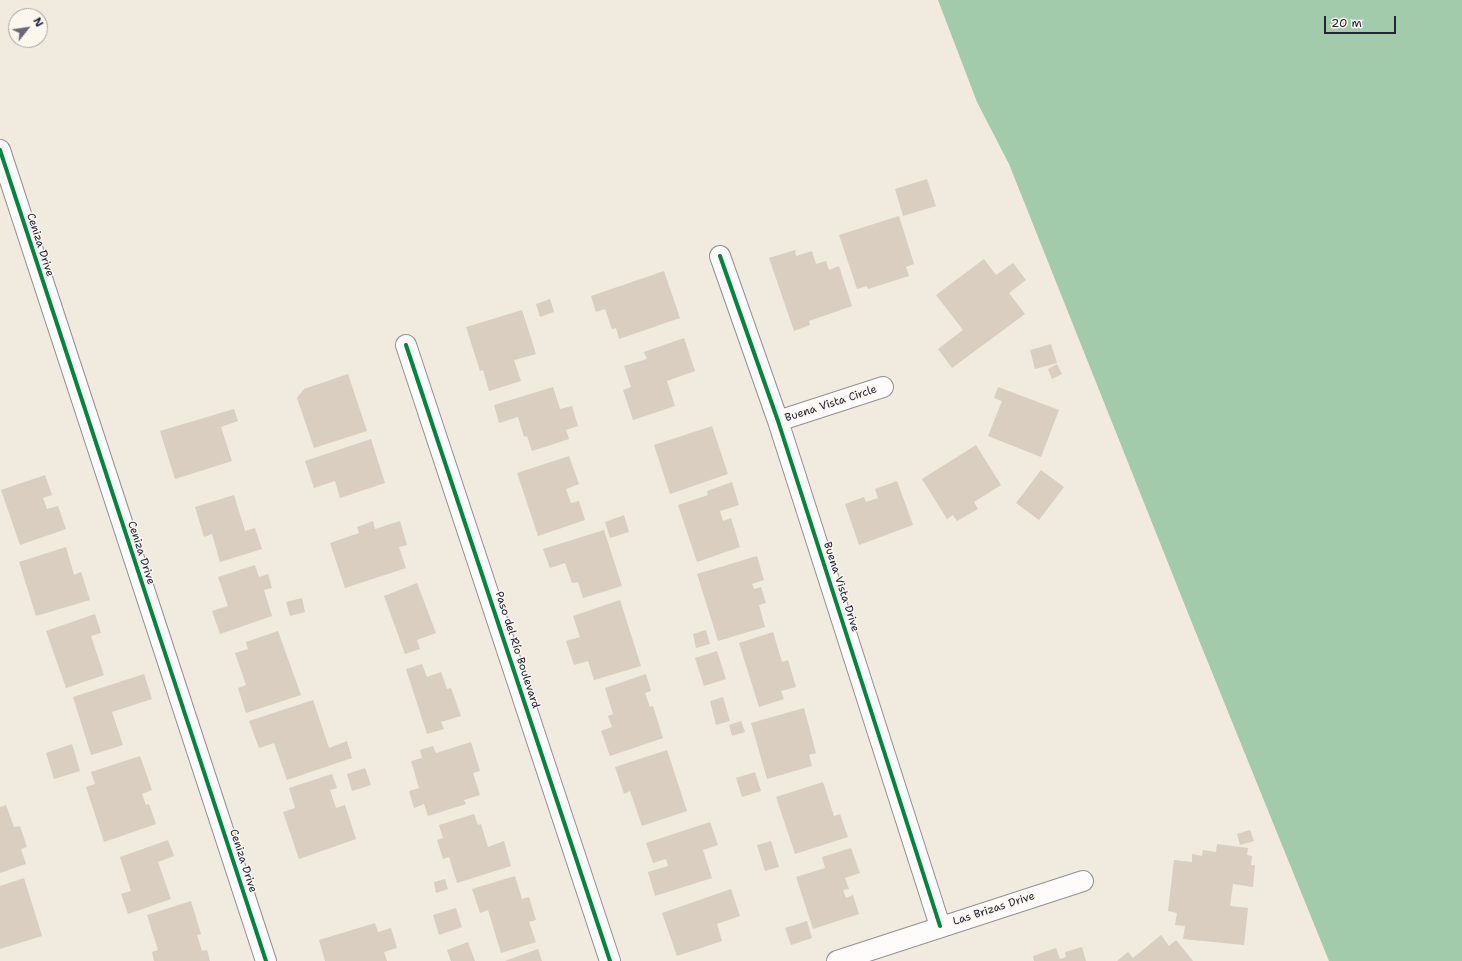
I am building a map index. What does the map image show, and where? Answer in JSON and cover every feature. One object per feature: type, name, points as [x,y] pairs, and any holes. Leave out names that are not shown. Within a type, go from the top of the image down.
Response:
[{"type":"street","name":"Ceniza Drive","points":[[0,150],[266,961]]},
{"type":"street","name":"Buena Vista Drive","points":[[720,256],[778,422],[940,926]]},
{"type":"street","name":"Paso del Río Boulevard","points":[[406,345],[610,961]]},
{"type":"street","name":"Buena Vista Circle","points":[[778,422],[883,387]]},
{"type":"street","name":"Las Brizas Drive","points":[[837,961],[940,926],[1083,881]]},
{"type":"green space","points":[[938,0],[1462,0],[1462,961],[1329,961],[1009,164],[977,102]]},
{"type":"building","points":[[927,179],[936,206],[903,216],[895,189]]},
{"type":"building","points":[[899,216],[914,264],[906,267],[909,276],[868,289],[867,286],[857,289],[839,235]]},
{"type":"building","points":[[795,250],[796,256],[812,251],[816,264],[826,261],[829,270],[839,266],[852,306],[809,321],[810,325],[794,331],[769,258]]},
{"type":"building","points":[[984,259],[996,275],[1013,263],[1026,280],[1009,293],[1025,314],[952,368],[938,349],[963,330],[936,295]]},
{"type":"building","points":[[664,271],[680,318],[619,339],[616,328],[612,329],[605,309],[596,312],[591,296]]},
{"type":"building","points":[[550,299],[554,312],[540,317],[536,304]]},
{"type":"building","points":[[522,310],[536,354],[514,360],[521,381],[489,391],[483,370],[480,371],[466,327]]},
{"type":"building","points":[[684,338],[695,371],[667,381],[675,406],[633,420],[623,390],[631,387],[624,366],[647,359],[644,352]]},
{"type":"building","points":[[1051,344],[1057,363],[1035,369],[1030,350]]},
{"type":"building","points":[[1057,364],[1062,374],[1052,379],[1048,369]]},
{"type":"building","points":[[348,374],[367,431],[314,448],[297,398],[304,389]]},
{"type":"building","points":[[553,387],[560,409],[572,406],[578,426],[566,430],[569,439],[532,451],[527,436],[524,437],[518,417],[499,423],[494,405]]},
{"type":"building","points":[[998,387],[1059,410],[1041,457],[988,436],[1002,401],[994,398]]},
{"type":"building","points":[[234,409],[238,421],[221,427],[232,461],[175,479],[160,431]]},
{"type":"building","points":[[712,426],[728,474],[670,494],[654,445]]},
{"type":"building","points":[[371,439],[385,483],[340,498],[335,481],[314,488],[305,461]]},
{"type":"building","points":[[976,445],[1001,485],[974,502],[978,509],[957,521],[953,515],[947,519],[922,479]]},
{"type":"building","points":[[569,456],[579,484],[566,489],[571,503],[579,501],[585,520],[538,536],[517,473]]},
{"type":"building","points":[[1041,470],[1064,487],[1039,520],[1016,503]]},
{"type":"building","points":[[45,475],[52,495],[43,498],[47,509],[58,506],[66,529],[20,545],[1,490]]},
{"type":"building","points":[[897,481],[913,525],[859,545],[845,504],[864,497],[866,502],[878,498],[875,489]]},
{"type":"building","points":[[732,482],[739,505],[720,511],[723,521],[731,518],[740,547],[697,562],[678,505],[708,495],[707,491]]},
{"type":"building","points":[[234,495],[245,531],[255,528],[262,549],[220,562],[212,534],[204,537],[195,507]]},
{"type":"building","points":[[624,515],[629,532],[610,538],[605,522]]},
{"type":"building","points":[[373,521],[375,529],[400,521],[407,545],[399,547],[406,568],[345,588],[330,543],[359,533],[357,527]]},
{"type":"building","points":[[604,530],[622,586],[583,598],[578,582],[572,583],[565,563],[550,568],[543,549]]},
{"type":"building","points":[[66,547],[74,575],[81,572],[90,600],[36,616],[19,562]]},
{"type":"building","points":[[757,556],[764,580],[752,584],[754,589],[761,587],[766,603],[759,605],[765,627],[718,641],[697,574]]},
{"type":"building","points":[[255,565],[259,577],[268,574],[272,588],[264,590],[272,616],[220,634],[212,611],[228,606],[218,577]]},
{"type":"building","points":[[417,583],[436,633],[417,640],[420,649],[405,654],[384,596]]},
{"type":"building","points":[[302,598],[305,612],[290,616],[286,602]]},
{"type":"building","points":[[620,600],[641,666],[594,680],[588,661],[574,665],[566,641],[580,637],[573,616]]},
{"type":"building","points":[[95,614],[101,633],[91,636],[104,675],[66,688],[46,631]]},
{"type":"building","points":[[706,630],[710,644],[696,648],[693,634]]},
{"type":"building","points":[[278,631],[301,695],[246,713],[238,688],[246,685],[235,653],[248,649],[246,642]]},
{"type":"building","points":[[773,632],[782,662],[788,660],[796,687],[781,691],[784,699],[759,707],[739,643]]},
{"type":"building","points":[[717,651],[726,679],[704,686],[695,658]]},
{"type":"building","points":[[422,664],[427,677],[441,672],[447,689],[451,688],[461,716],[441,722],[444,729],[427,734],[406,669]]},
{"type":"building","points":[[144,674],[152,699],[112,712],[123,745],[91,755],[73,697]]},
{"type":"building","points":[[646,674],[651,691],[645,693],[650,707],[653,706],[663,738],[610,756],[601,731],[612,727],[608,716],[613,714],[605,688]]},
{"type":"building","points":[[723,697],[730,721],[716,725],[710,701]]},
{"type":"building","points":[[313,700],[329,748],[347,741],[352,758],[287,780],[274,743],[259,748],[249,721]]},
{"type":"building","points":[[804,708],[816,753],[809,755],[812,766],[767,779],[751,723]]},
{"type":"building","points":[[741,721],[745,732],[732,736],[729,725]]},
{"type":"building","points":[[471,742],[480,771],[473,773],[480,795],[464,800],[466,804],[428,816],[424,804],[414,808],[409,791],[419,788],[411,761],[422,758],[420,750],[433,746],[436,753]]},
{"type":"building","points":[[72,744],[80,771],[54,779],[46,753]]},
{"type":"building","points":[[667,750],[687,811],[642,826],[630,791],[624,794],[615,767]]},
{"type":"building","points":[[140,756],[152,790],[142,794],[146,805],[149,804],[156,824],[104,842],[86,787],[95,784],[91,772]]},
{"type":"building","points":[[365,768],[371,785],[352,791],[347,774]]},
{"type":"building","points":[[755,772],[761,791],[742,797],[736,778]]},
{"type":"building","points":[[332,774],[337,788],[330,790],[336,808],[345,805],[356,839],[299,859],[283,812],[295,808],[289,788]]},
{"type":"building","points":[[823,782],[834,816],[840,814],[848,837],[795,854],[776,797]]},
{"type":"building","points":[[6,805],[14,827],[20,826],[27,847],[21,849],[26,864],[0,873],[0,807]]},
{"type":"building","points":[[474,814],[478,825],[481,824],[488,847],[504,841],[511,866],[457,883],[449,857],[443,859],[437,840],[443,838],[439,825]]},
{"type":"building","points":[[710,822],[718,845],[703,850],[712,878],[655,896],[648,872],[668,866],[666,859],[653,863],[646,843]]},
{"type":"building","points":[[1250,830],[1254,841],[1240,845],[1237,834]]},
{"type":"building","points":[[168,840],[174,856],[158,862],[171,899],[128,914],[121,894],[131,891],[120,857]]},
{"type":"building","points":[[771,841],[779,867],[765,871],[757,845]]},
{"type":"building","points":[[1217,844],[1248,848],[1247,855],[1252,856],[1251,865],[1255,865],[1253,887],[1233,884],[1230,906],[1248,908],[1244,945],[1183,939],[1185,926],[1175,925],[1177,913],[1168,911],[1174,860],[1192,862],[1192,854],[1202,856],[1203,850],[1216,852]]},
{"type":"building","points":[[851,848],[860,873],[845,878],[849,889],[843,890],[846,898],[853,895],[859,914],[813,929],[796,877],[825,868],[822,857]]},
{"type":"building","points":[[515,876],[522,899],[529,897],[536,920],[529,922],[536,942],[501,953],[488,910],[480,913],[472,889]]},
{"type":"building","points":[[24,878],[42,936],[0,949],[0,886]]},
{"type":"building","points":[[445,879],[448,889],[436,893],[434,882]]},
{"type":"building","points":[[731,889],[740,916],[717,924],[722,941],[677,956],[662,913]]},
{"type":"building","points":[[191,901],[201,934],[197,935],[202,951],[207,950],[210,961],[154,961],[152,952],[158,950],[147,915]]},
{"type":"building","points":[[456,908],[462,927],[439,935],[433,915]]},
{"type":"building","points":[[807,921],[812,938],[791,945],[785,928]]},
{"type":"building","points":[[375,923],[378,932],[391,928],[397,948],[384,952],[387,961],[325,961],[319,940]]},
{"type":"building","points":[[1161,935],[1169,946],[1176,940],[1193,961],[1117,961],[1128,952],[1133,958]]},
{"type":"building","points":[[468,942],[475,961],[451,961],[447,950]]},
{"type":"building","points":[[1082,947],[1086,961],[1034,961],[1033,956],[1056,948],[1060,959],[1066,957],[1065,952]]},
{"type":"building","points":[[538,949],[542,961],[505,961]]},
{"type":"cycle path","points":[[0,150],[266,961]]},
{"type":"cycle path","points":[[720,256],[778,421],[940,926]]},
{"type":"cycle path","points":[[406,345],[610,961]]}]
